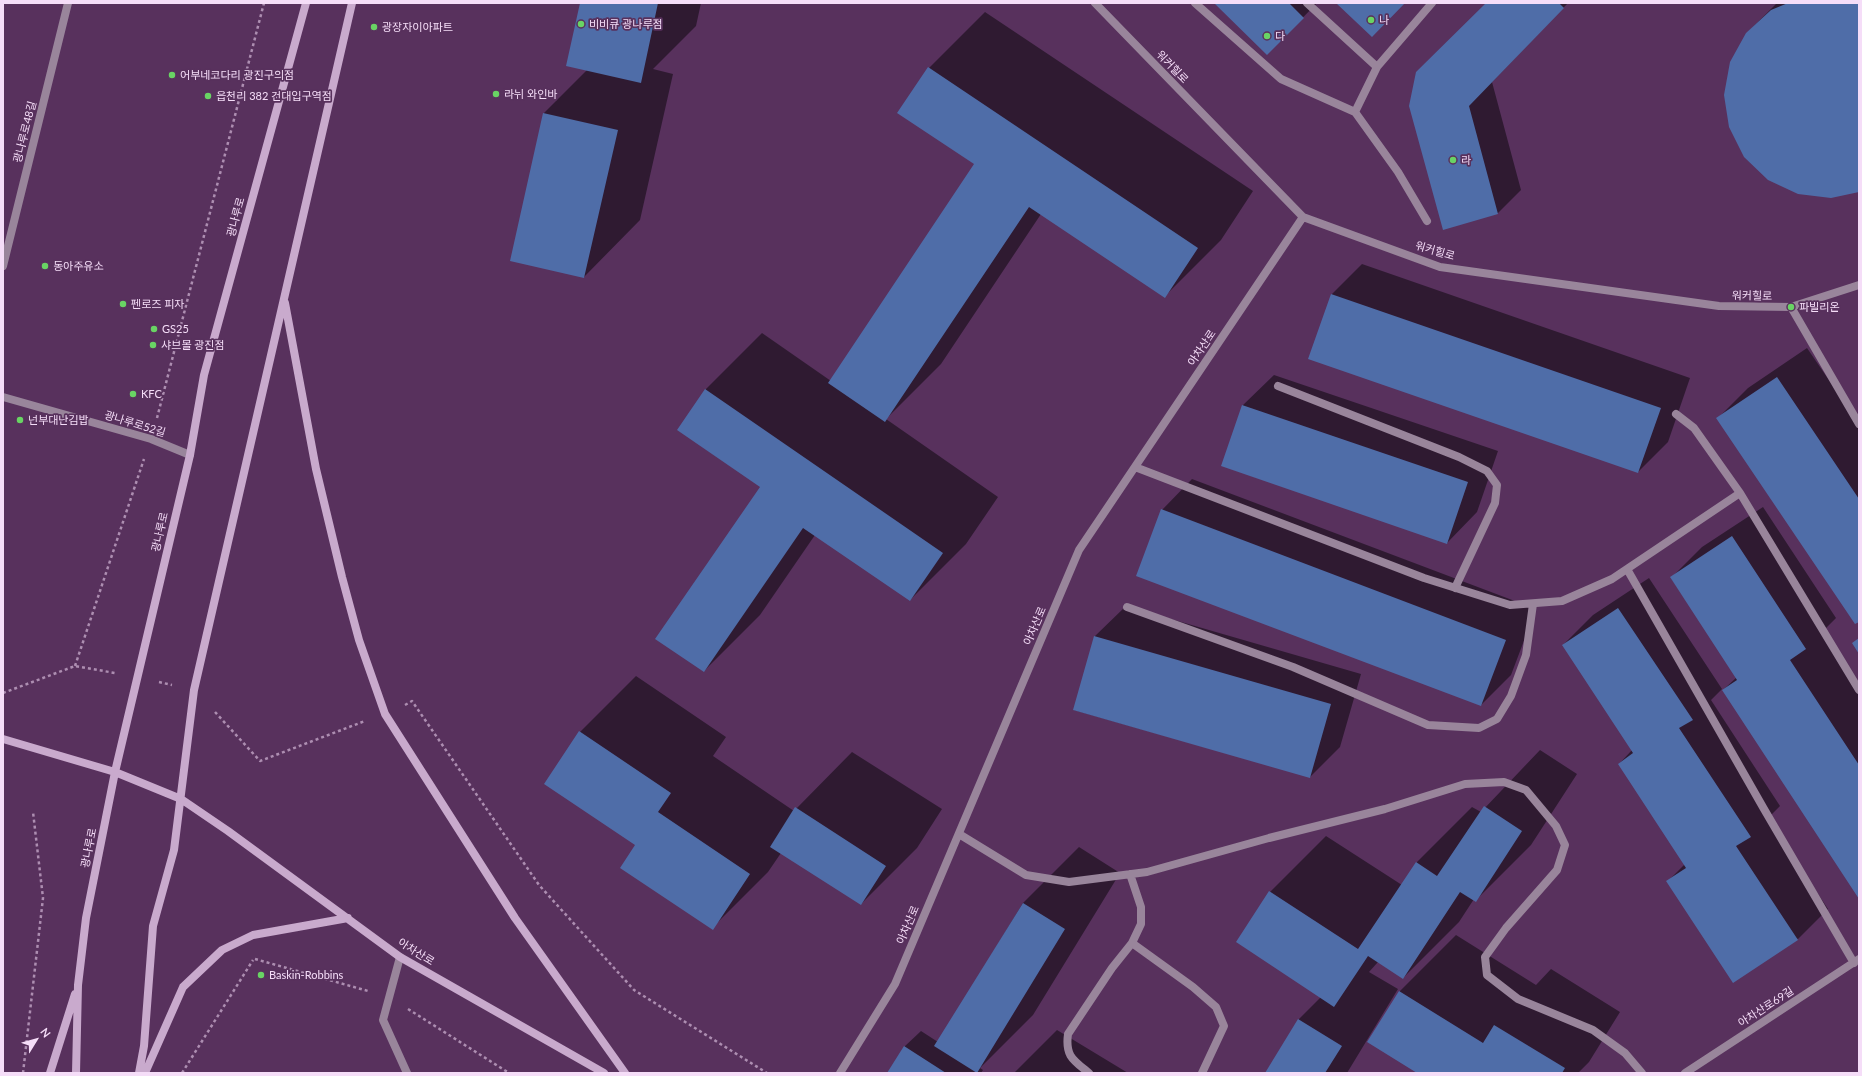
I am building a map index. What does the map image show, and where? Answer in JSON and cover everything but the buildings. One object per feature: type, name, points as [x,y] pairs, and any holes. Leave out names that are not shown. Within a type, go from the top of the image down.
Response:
[{"type":"main road","name":"광나루로","points":[[76,1073],[78,985],[86,918],[115,772],[190,455],[204,375],[306,3]]},
{"type":"main road","points":[[139,1073],[144,1046],[153,926],[174,850],[194,690],[352,3]]},
{"type":"main road","points":[[284,299],[316,469],[342,577],[359,640],[384,714],[515,918],[625,1073]]},
{"type":"main road","name":"아차산로","points":[[3,739],[115,772],[181,799],[228,831],[400,957],[604,1073]]},
{"type":"main road","points":[[145,1073],[182,987],[222,950],[253,935],[348,918]]},
{"type":"main road","points":[[50,1073],[78,985]]},
{"type":"street","name":"광나루로48길","points":[[3,266],[68,3]]},
{"type":"street","name":"워커힐로","points":[[1096,3],[1303,217],[1440,267],[1719,306],[1791,307],[1859,285]]},
{"type":"street","points":[[1195,3],[1281,79],[1355,112],[1398,172],[1427,221]]},
{"type":"street","points":[[1307,3],[1377,67]]},
{"type":"street","points":[[1355,112],[1377,67],[1432,3]]},
{"type":"street","name":"아차산로","points":[[840,1073],[895,984],[1079,550],[1303,217]]},
{"type":"street","points":[[1791,307],[1859,424]]},
{"type":"street","points":[[1278,386],[1459,458],[1487,471],[1497,485],[1495,503],[1455,588]]},
{"type":"street","name":"광나루로52길","points":[[3,397],[151,439],[190,455]]},
{"type":"street","points":[[1676,414],[1694,428],[1740,493],[1859,690]]},
{"type":"street","points":[[1135,467],[1424,578],[1510,605],[1562,601],[1612,579],[1740,493]]},
{"type":"street","points":[[1627,569],[1760,802],[1856,961]]},
{"type":"street","points":[[1127,607],[1293,667],[1428,725],[1479,728],[1497,719],[1511,696],[1526,655],[1533,604]]},
{"type":"street","points":[[959,834],[1026,875],[1069,882],[1147,872],[1270,838],[1385,809],[1465,784],[1504,782],[1526,790],[1556,826],[1565,845],[1557,870],[1506,928],[1485,957],[1487,975],[1518,999],[1593,1030],[1625,1053],[1642,1073]]},
{"type":"street","points":[[1089,1073],[1072,1060],[1066,1046],[1068,1034],[1112,968],[1132,943],[1141,924],[1141,913],[1130,874]]},
{"type":"street","points":[[1132,943],[1193,987],[1216,1007],[1224,1026],[1202,1073]]},
{"type":"street","points":[[400,957],[383,1020],[407,1073]]},
{"type":"street","name":"아차산로69길","points":[[1685,1073],[1856,961]]},
{"type":"path","points":[[3,693],[75,666],[151,439],[264,3]]},
{"type":"path","points":[[260,761],[384,714],[412,701],[539,885],[634,990],[767,1073]]},
{"type":"path","points":[[23,1073],[43,898],[33,812]]},
{"type":"path","points":[[222,950],[390,997],[509,1073]]},
{"type":"path","points":[[182,1073],[254,959]]},
{"type":"place","name":"나","points":[[1371,20]]},
{"type":"place","name":"비비큐 광나루점","points":[[581,24]]},
{"type":"place","name":"광장자이아파트","points":[[374,27]]},
{"type":"place","name":"다","points":[[1267,36]]},
{"type":"place","name":"어부네코다리 광진구의점","points":[[172,75]]},
{"type":"place","name":"라뉘 와인바","points":[[496,94]]},
{"type":"place","name":"읍천리 382 건대입구역점","points":[[208,96]]},
{"type":"place","name":"라","points":[[1453,160]]},
{"type":"place","name":"동아주유소","points":[[45,266]]},
{"type":"place","name":"펜로즈 피자","points":[[123,304]]},
{"type":"place","name":"파빌리온","points":[[1791,307]]},
{"type":"place","name":"GS25","points":[[154,329]]},
{"type":"place","name":"샤브몰 광진점","points":[[153,345]]},
{"type":"place","name":"KFC","points":[[133,394]]},
{"type":"place","name":"넌부대난김밥","points":[[20,420]]},
{"type":"place","name":"Baskin-Robbins","points":[[261,975]]}]
